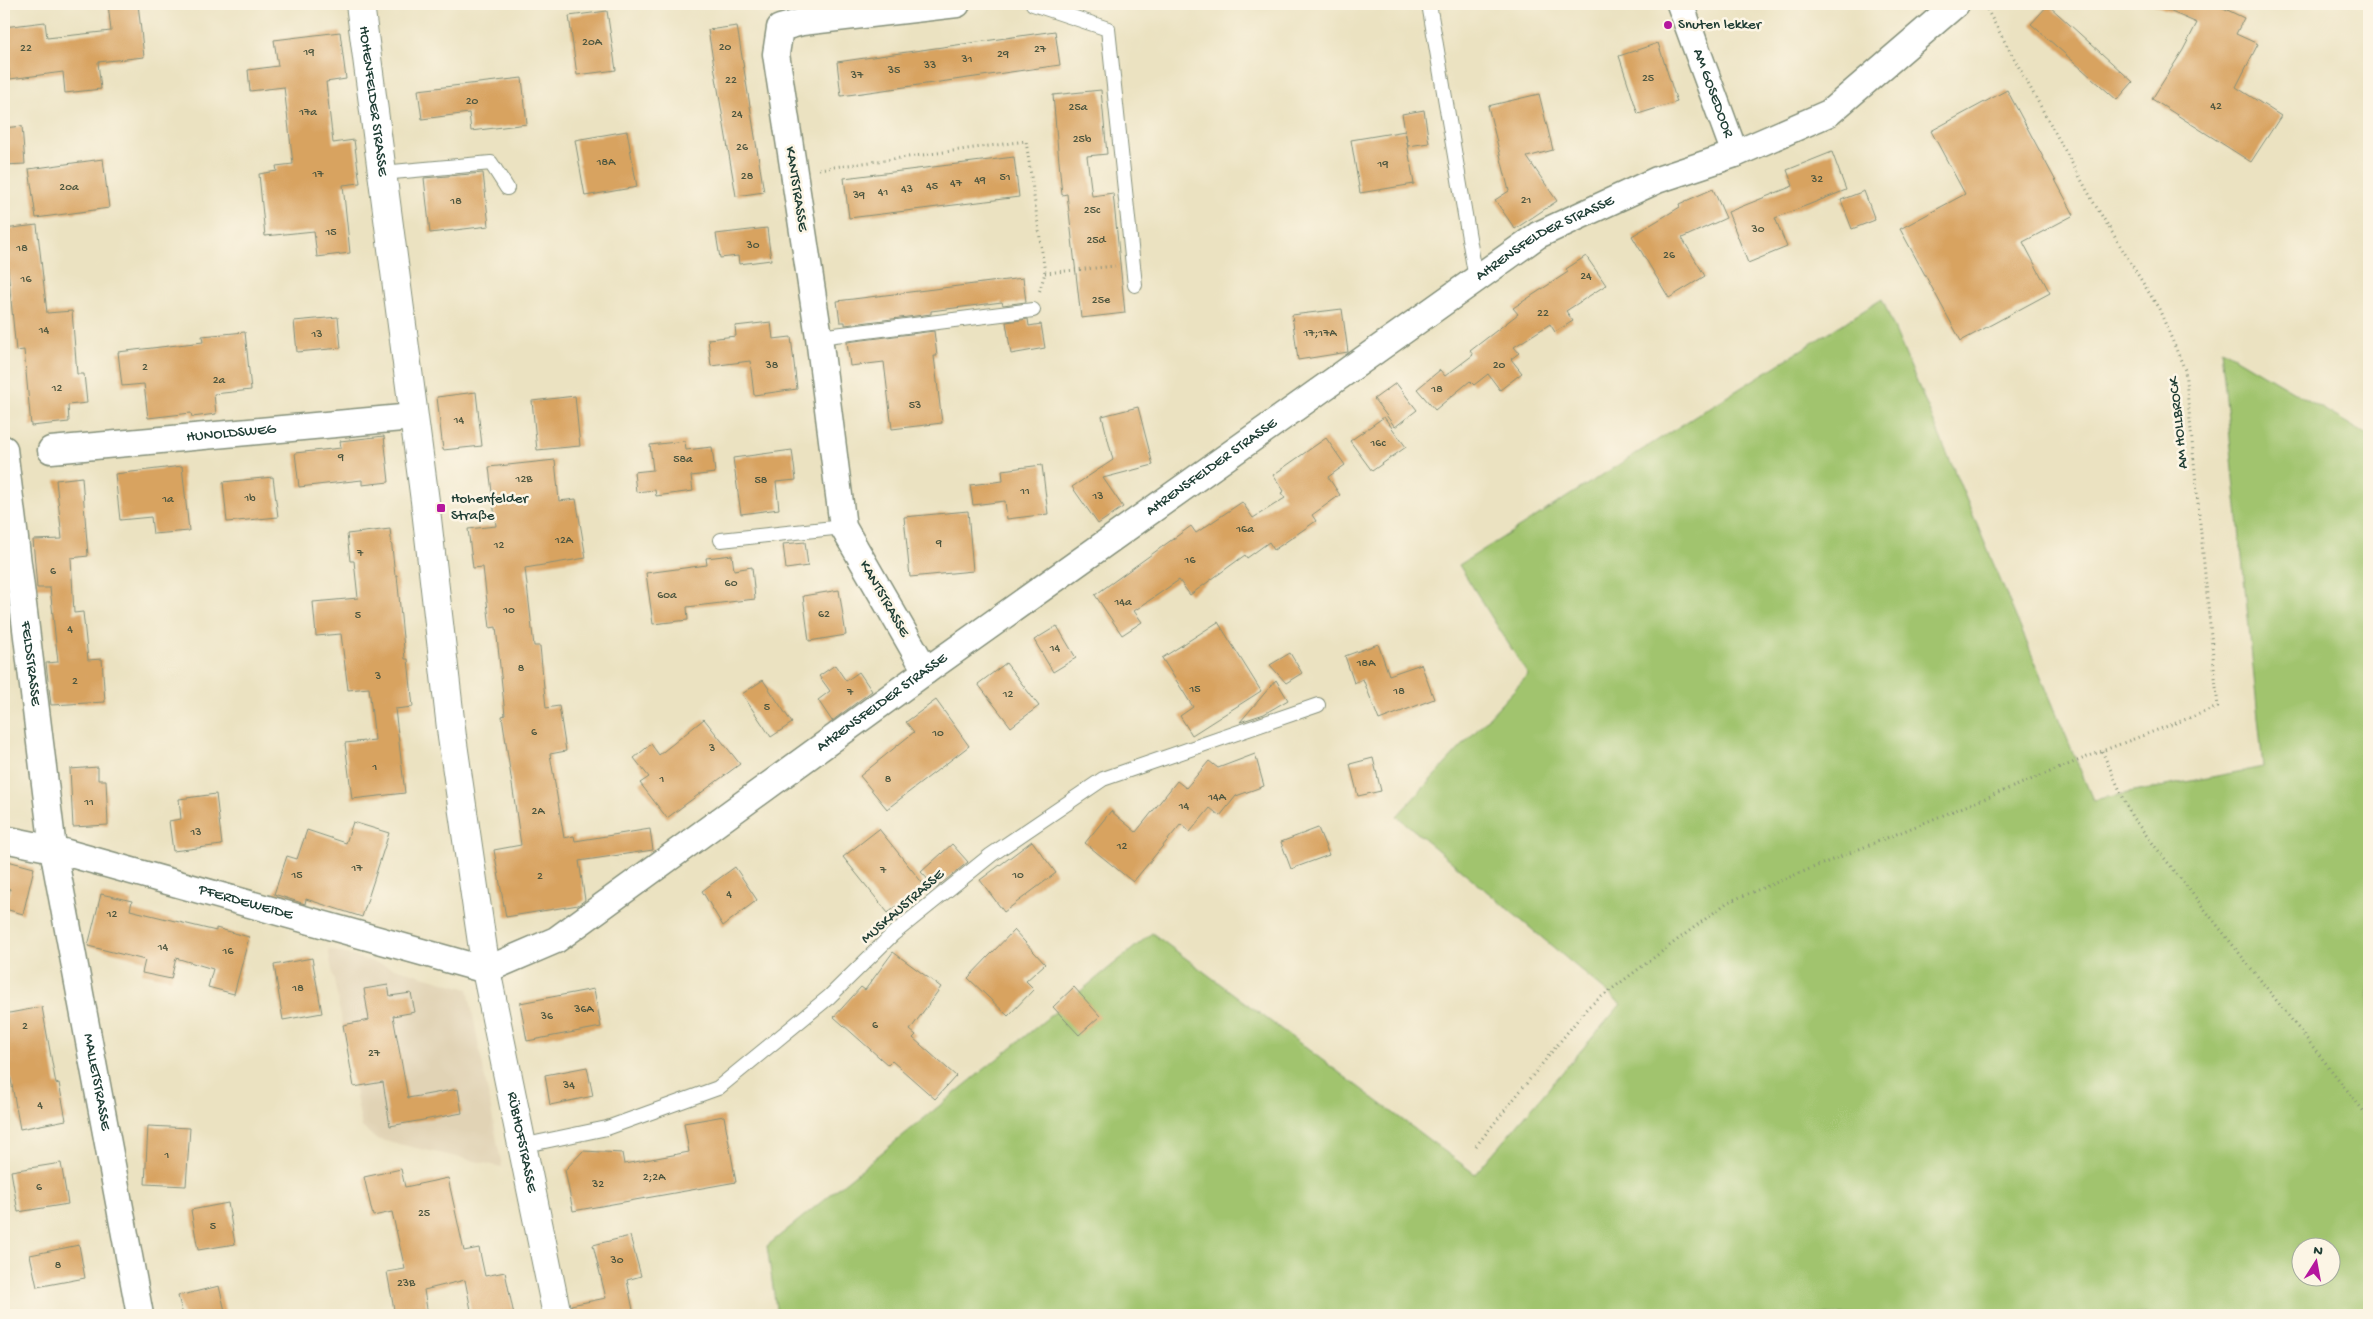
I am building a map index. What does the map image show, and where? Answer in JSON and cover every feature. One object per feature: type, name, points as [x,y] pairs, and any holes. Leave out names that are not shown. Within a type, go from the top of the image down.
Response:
[{"type":"street","name":"HOHENFELDER STRASSE","points":[[360,4],[414,418],[452,738],[486,970]]},
{"type":"street","name":"KANTSTRASSE","points":[[926,671],[843,527],[819,337],[776,54],[780,28],[802,22],[957,4]]},
{"type":"street","name":"AM GOSEDOOR","points":[[1680,4],[1734,154]]},
{"type":"street","name":"AHRENSFELDER STRASSE","points":[[486,970],[556,940],[926,671],[1538,235],[1657,180],[1734,154],[1830,113],[1956,4]]},
{"type":"street","name":"HUNOLDSWEG","points":[[50,450],[414,418]]},
{"type":"street","name":"FELDSTRASSE","points":[[4,452],[52,849]]},
{"type":"street","name":"PFERDEWEIDE","points":[[4,839],[52,849],[486,970]]},
{"type":"street","name":"MALLETSTRASSE","points":[[52,849],[140,1315]]},
{"type":"street","name":"RÜBHOFSTRASSE","points":[[486,970],[557,1315]]},
{"type":"lane","points":[[1033,4],[1108,29],[1135,285]]},
{"type":"lane","points":[[1429,4],[1476,279]]},
{"type":"lane","points":[[382,173],[491,163],[507,188]]},
{"type":"lane","points":[[819,337],[1033,310]]},
{"type":"lane","points":[[721,540],[843,527]]},
{"type":"lane","name":"MUSKAUSTRASSE","points":[[521,1146],[607,1128],[718,1088],[829,997],[893,934],[991,855],[1103,779],[1318,705]]},
{"type":"path","name":"AM HOLLBROCK","points":[[1984,4],[2094,203],[2159,309],[2185,370],[2218,707],[2102,751]]},
{"type":"path","points":[[794,172],[1026,141],[1045,273],[1033,310]]},
{"type":"path","points":[[1045,273],[1133,264]]},
{"type":"path","points":[[1476,1146],[1588,1007],[1728,902],[2102,751],[2132,817],[2369,1118]]},
{"type":"shaded area","points":[[328,949],[468,989],[502,1167],[376,1139],[362,1127]]},
{"type":"green space","points":[[1882,299],[2093,800],[2263,767],[2221,349],[2369,436],[2369,1315],[777,1315],[767,1246],[1152,933],[1475,1174],[1621,1004],[1397,816],[1528,675],[1459,565]]},
{"type":"building","points":[[108,4],[138,4],[144,57],[98,62],[101,89],[65,93],[63,72],[10,79],[8,65],[4,66],[4,27],[45,22],[47,38],[111,31]]},
{"type":"building","points":[[2153,4],[2215,4],[2244,18],[2236,34],[2258,44],[2236,87],[2281,116],[2251,162],[2152,99],[2183,50],[2197,23]]},
{"type":"building","points":[[2048,5],[2133,82],[2117,100],[2031,24]]},
{"type":"building","points":[[607,11],[616,70],[577,75],[569,16]]},
{"type":"building","points":[[737,26],[764,192],[736,196],[708,30]]},
{"type":"building","points":[[1055,31],[1060,65],[841,96],[837,62]]},
{"type":"building","points":[[340,32],[346,79],[326,82],[333,143],[354,140],[360,183],[343,185],[350,253],[317,257],[314,231],[265,236],[259,174],[277,171],[276,166],[293,164],[284,87],[250,91],[248,70],[278,66],[274,40]]},
{"type":"building","points":[[1658,43],[1677,102],[1638,114],[1619,56]]},
{"type":"building","points":[[522,78],[527,124],[471,131],[469,113],[422,119],[418,90]]},
{"type":"building","points":[[1101,90],[1107,154],[1087,156],[1092,196],[1113,193],[1125,313],[1081,318],[1067,194],[1062,195],[1053,95]]},
{"type":"building","points":[[2007,90],[2074,215],[2023,242],[2050,293],[1961,341],[1900,229],[1965,194],[1931,131]]},
{"type":"building","points":[[1539,94],[1553,150],[1527,157],[1557,201],[1515,229],[1495,200],[1509,191],[1488,106]]},
{"type":"building","points":[[1424,110],[1429,143],[1408,146],[1402,114]]},
{"type":"building","points":[[22,126],[25,164],[4,165],[4,128]]},
{"type":"building","points":[[627,131],[637,187],[585,196],[575,140]]},
{"type":"building","points":[[1405,131],[1414,184],[1360,193],[1351,140]]},
{"type":"building","points":[[1832,152],[1846,190],[1775,218],[1787,247],[1748,263],[1728,212],[1793,186],[1787,170]]},
{"type":"building","points":[[1014,157],[1019,197],[849,218],[844,178]]},
{"type":"building","points":[[103,159],[109,208],[36,218],[29,169]]},
{"type":"building","points":[[483,173],[489,226],[430,233],[424,178]]},
{"type":"building","points":[[1713,189],[1726,218],[1682,238],[1705,276],[1669,298],[1632,236],[1680,207],[1679,204]]},
{"type":"building","points":[[1864,191],[1875,220],[1852,229],[1841,200]]},
{"type":"building","points":[[37,225],[47,313],[72,311],[77,374],[84,374],[87,403],[68,405],[69,422],[31,426],[24,350],[16,351],[4,229]]},
{"type":"building","points":[[767,228],[771,260],[739,264],[738,256],[720,258],[716,234]]},
{"type":"building","points":[[1586,256],[1606,285],[1566,311],[1573,321],[1555,332],[1550,324],[1514,347],[1519,353],[1511,359],[1522,373],[1500,390],[1488,374],[1474,385],[1470,381],[1435,410],[1417,389],[1440,370],[1445,376],[1473,355],[1470,351],[1518,314],[1513,308],[1568,272],[1566,269]]},
{"type":"building","points":[[1023,278],[1026,302],[1003,305],[1002,302],[931,311],[931,314],[845,325],[845,322],[840,322],[837,301]]},
{"type":"building","points":[[1342,309],[1348,352],[1298,360],[1292,315]]},
{"type":"building","points":[[338,317],[341,348],[297,352],[294,321]]},
{"type":"building","points":[[1028,319],[1029,326],[1041,324],[1045,348],[1011,354],[1006,322]]},
{"type":"building","points":[[771,322],[773,339],[791,337],[797,389],[754,395],[750,361],[711,366],[708,339],[736,336],[735,326]]},
{"type":"building","points":[[934,331],[937,356],[934,356],[942,423],[892,429],[884,362],[850,366],[847,342]]},
{"type":"building","points":[[245,332],[251,390],[214,394],[216,414],[192,417],[191,413],[148,418],[144,384],[122,386],[118,352],[203,342],[202,336]]},
{"type":"building","points":[[1396,383],[1417,410],[1395,427],[1374,399]]},
{"type":"building","points":[[476,392],[482,446],[443,450],[437,397]]},
{"type":"building","points":[[575,396],[580,446],[537,450],[532,401]]},
{"type":"building","points":[[1138,407],[1153,465],[1103,478],[1123,507],[1098,524],[1072,487],[1113,460],[1102,416]]},
{"type":"building","points":[[1384,417],[1406,447],[1372,471],[1350,441]]},
{"type":"building","points":[[384,436],[389,482],[362,485],[362,480],[299,487],[295,453],[341,448],[340,441]]},
{"type":"building","points":[[1326,438],[1345,465],[1328,477],[1340,495],[1312,515],[1316,521],[1274,550],[1269,542],[1247,558],[1245,555],[1190,595],[1179,580],[1134,611],[1142,622],[1122,635],[1095,595],[1191,526],[1196,533],[1242,502],[1253,518],[1285,498],[1281,493],[1284,491],[1273,475]]},
{"type":"building","points":[[685,441],[686,450],[712,447],[715,473],[691,476],[693,491],[656,496],[655,490],[636,492],[634,472],[653,470],[650,445]]},
{"type":"building","points":[[792,450],[796,480],[776,482],[779,509],[741,514],[733,458]]},
{"type":"building","points":[[555,460],[559,501],[576,499],[586,558],[525,568],[534,646],[540,646],[546,708],[559,706],[566,751],[550,754],[564,838],[574,836],[575,841],[650,829],[653,850],[579,861],[585,900],[578,905],[506,917],[494,850],[521,845],[502,716],[505,715],[496,627],[490,628],[483,567],[473,568],[468,529],[496,526],[489,467]]},
{"type":"building","points":[[1042,465],[1048,514],[1007,519],[1005,501],[973,505],[970,485],[1003,481],[1002,470]]},
{"type":"building","points":[[182,466],[189,531],[153,534],[151,517],[120,520],[115,474]]},
{"type":"building","points":[[82,477],[88,556],[71,558],[74,613],[83,612],[88,660],[102,659],[105,702],[51,705],[46,663],[58,662],[50,588],[37,588],[33,540],[62,539],[56,480]]},
{"type":"building","points":[[273,477],[278,517],[227,522],[223,482]]},
{"type":"building","points":[[968,511],[973,571],[910,577],[904,517]]},
{"type":"building","points":[[390,529],[395,575],[397,575],[405,659],[408,659],[413,707],[395,709],[405,793],[352,799],[345,743],[375,740],[369,688],[348,690],[341,634],[316,636],[313,602],[358,598],[354,561],[350,561],[347,534]]},
{"type":"building","points":[[805,542],[808,566],[786,569],[783,544]]},
{"type":"building","points":[[732,555],[734,570],[752,567],[755,599],[687,607],[688,620],[653,624],[646,573],[707,565],[706,558]]},
{"type":"building","points":[[839,590],[846,635],[809,641],[803,596]]},
{"type":"building","points":[[1218,622],[1261,691],[1192,735],[1180,716],[1193,707],[1162,658]]},
{"type":"building","points":[[1057,626],[1076,658],[1053,672],[1034,640]]},
{"type":"building","points":[[1378,644],[1389,675],[1421,664],[1434,699],[1379,720],[1363,679],[1354,683],[1345,656]]},
{"type":"building","points":[[1290,653],[1302,673],[1286,683],[1270,665]]},
{"type":"building","points":[[1006,663],[1039,706],[1011,727],[978,684]]},
{"type":"building","points":[[835,665],[846,681],[859,672],[872,691],[832,721],[818,700],[830,691],[819,676]]},
{"type":"building","points":[[763,680],[792,723],[771,737],[742,694]]},
{"type":"building","points":[[1276,680],[1288,700],[1264,714],[1240,722]]},
{"type":"building","points":[[936,700],[969,746],[887,809],[860,776],[914,732],[906,722]]},
{"type":"building","points":[[704,719],[740,764],[667,818],[640,783],[649,777],[634,758],[651,744],[659,755]]},
{"type":"building","points":[[1255,754],[1264,786],[1236,796],[1220,816],[1210,808],[1190,832],[1181,824],[1133,882],[1085,843],[1111,811],[1136,832],[1177,781],[1186,788],[1209,761],[1218,768]]},
{"type":"building","points":[[1373,758],[1381,791],[1358,796],[1350,764]]},
{"type":"building","points":[[98,767],[98,780],[106,780],[108,825],[73,827],[70,769]]},
{"type":"building","points":[[216,794],[222,845],[173,851],[169,821],[181,819],[179,799]]},
{"type":"building","points":[[353,822],[389,833],[362,917],[306,899],[305,904],[274,894],[287,856],[297,859],[307,830],[346,843]]},
{"type":"building","points":[[1318,828],[1329,855],[1291,869],[1281,842]]},
{"type":"building","points":[[879,829],[924,885],[888,913],[843,857]]},
{"type":"building","points":[[1032,841],[1056,873],[1004,912],[980,880]]},
{"type":"building","points":[[952,844],[968,862],[936,888],[921,872]]},
{"type":"building","points":[[4,860],[34,868],[23,914],[5,909],[10,889],[4,887]]},
{"type":"building","points":[[735,867],[757,900],[723,926],[702,891]]},
{"type":"building","points":[[101,894],[132,901],[130,910],[249,937],[234,994],[208,987],[213,969],[176,958],[171,979],[142,973],[145,960],[88,946]]},
{"type":"building","points":[[1014,930],[1045,964],[1026,981],[1034,989],[1008,1016],[968,978]]},
{"type":"building","points":[[893,952],[941,987],[910,1030],[916,1035],[913,1038],[956,1076],[935,1099],[892,1061],[888,1065],[834,1017],[861,987],[865,990]]},
{"type":"building","points":[[312,958],[322,1013],[283,1020],[274,965]]},
{"type":"building","points":[[388,985],[390,996],[411,993],[415,1012],[393,1016],[408,1098],[458,1089],[462,1113],[390,1126],[383,1082],[354,1087],[343,1025],[369,1020],[364,989]]},
{"type":"building","points":[[1074,987],[1100,1016],[1079,1035],[1053,1007]]},
{"type":"building","points":[[594,989],[601,1027],[527,1041],[520,1003]]},
{"type":"building","points":[[42,1007],[56,1084],[59,1083],[66,1120],[20,1129],[4,1041],[4,1014]]},
{"type":"building","points":[[587,1067],[593,1096],[550,1105],[545,1075]]},
{"type":"building","points":[[724,1116],[736,1182],[573,1211],[565,1170],[583,1151],[622,1153],[624,1164],[689,1152],[684,1123]]},
{"type":"building","points":[[148,1126],[190,1128],[186,1186],[145,1184]]},
{"type":"building","points":[[61,1163],[68,1204],[18,1212],[11,1171]]},
{"type":"building","points":[[401,1169],[405,1187],[448,1178],[464,1251],[479,1248],[485,1276],[505,1272],[514,1315],[472,1315],[465,1280],[424,1290],[428,1315],[395,1315],[387,1272],[405,1269],[392,1212],[373,1216],[364,1177]]},
{"type":"building","points":[[228,1203],[235,1244],[198,1250],[191,1210]]},
{"type":"building","points":[[630,1236],[641,1276],[627,1280],[634,1315],[572,1315],[571,1305],[606,1298],[593,1245]]},
{"type":"building","points":[[79,1245],[85,1278],[37,1287],[30,1255]]},
{"type":"building","points":[[219,1286],[226,1315],[183,1315],[178,1296]]},
{"type":"place","name":"Snuten lekker","points":[[1668,25]]},
{"type":"place","name":"Hohenfelder Straße","points":[[441,508]]}]
